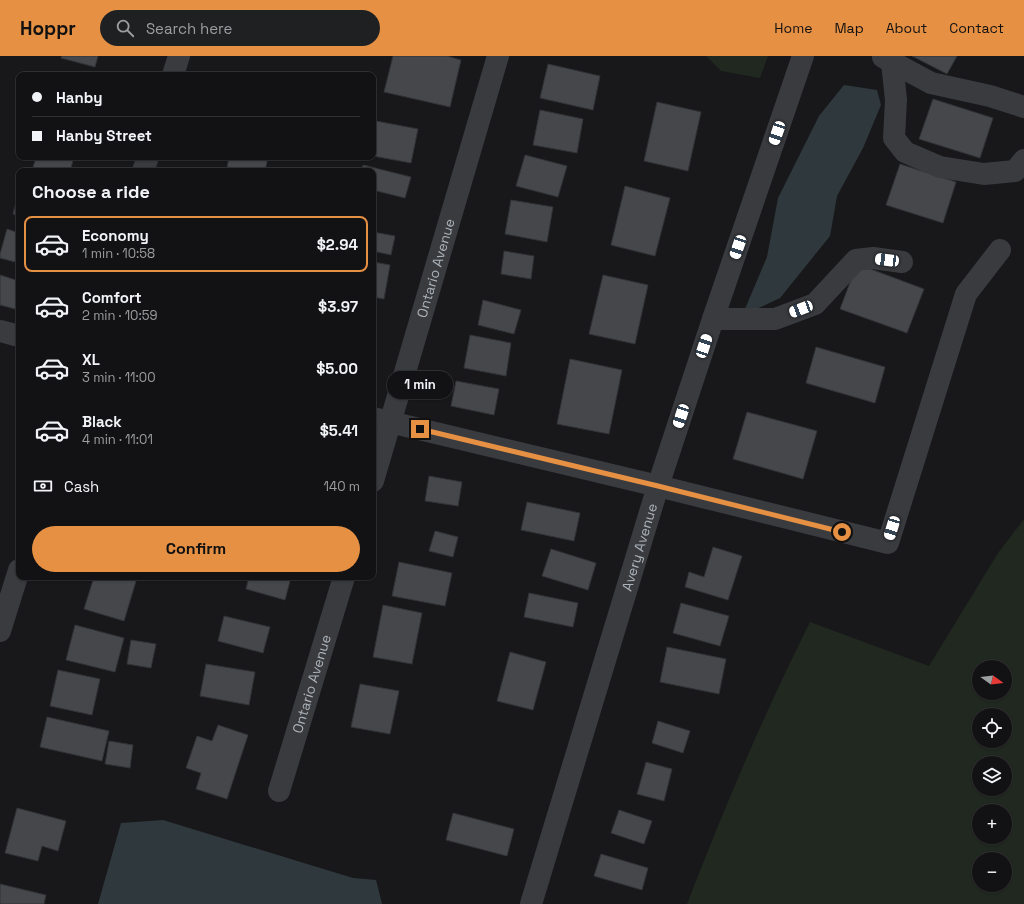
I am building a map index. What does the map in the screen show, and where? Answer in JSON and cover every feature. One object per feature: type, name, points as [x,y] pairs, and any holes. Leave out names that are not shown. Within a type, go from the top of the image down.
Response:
[{"type":"street","points":[[174,72],[179,56]]},
{"type":"street","name":"Ontario Avenue","points":[[376,461],[382,420],[498,56]]},
{"type":"street","name":"Avery Avenue","points":[[531,904],[658,486],[713,319],[803,56]]},
{"type":"street","points":[[887,59],[930,83],[990,96],[1024,107]]},
{"type":"street","points":[[887,59],[896,100],[894,138],[905,152],[940,167],[984,174],[1015,171],[1024,160]]},
{"type":"street","points":[[382,420],[888,543],[966,294],[1000,250]]},
{"type":"street","points":[[713,319],[775,319],[815,304],[856,260],[873,258],[902,262]]},
{"type":"street","points":[[0,331],[16,335]]},
{"type":"street","points":[[0,631],[16,580]]},
{"type":"street","name":"Ontario Avenue","points":[[279,791],[343,580]]},
{"type":"shaded area","points":[[706,56],[768,56],[760,78],[721,71]]},
{"type":"shaded area","points":[[844,85],[877,90],[881,105],[863,148],[837,196],[830,236],[780,298],[742,316],[767,257],[778,198],[819,116]]},
{"type":"shaded area","points":[[1024,519],[1024,904],[687,904],[715,832],[745,762],[810,622],[929,666],[998,553]]},
{"type":"shaded area","points":[[163,820],[353,878],[376,880],[382,904],[98,904],[121,823]]},
{"type":"building","points":[[62,56],[98,56],[95,67],[61,58]]},
{"type":"building","points":[[393,56],[447,56],[461,60],[450,107],[384,92]]},
{"type":"building","points":[[912,56],[957,56],[947,74]]},
{"type":"building","points":[[548,64],[600,76],[593,110],[540,98]]},
{"type":"building","points":[[933,99],[993,118],[980,158],[919,139]]},
{"type":"building","points":[[657,102],[701,112],[688,171],[644,161]]},
{"type":"building","points":[[540,110],[583,119],[577,153],[533,145]]},
{"type":"building","points":[[376,121],[418,129],[411,163],[376,157]]},
{"type":"building","points":[[525,155],[567,166],[558,197],[516,186]]},
{"type":"building","points":[[35,160],[73,160],[71,168],[33,168]]},
{"type":"building","points":[[228,160],[267,160],[266,168],[227,168]]},
{"type":"building","points":[[900,164],[956,182],[943,223],[886,205]]},
{"type":"building","points":[[363,165],[375,168],[362,168]]},
{"type":"building","points":[[376,168],[411,177],[405,198],[376,191]]},
{"type":"building","points":[[625,186],[670,198],[655,256],[611,245]]},
{"type":"building","points":[[511,200],[553,207],[547,242],[505,234]]},
{"type":"building","points":[[16,202],[16,214],[13,214]]},
{"type":"building","points":[[7,229],[16,232],[16,262],[0,258]]},
{"type":"building","points":[[376,233],[395,236],[391,255],[376,252]]},
{"type":"building","points":[[504,251],[534,256],[531,279],[501,274]]},
{"type":"building","points":[[376,263],[390,265],[384,299],[376,298]]},
{"type":"building","points":[[857,264],[924,289],[907,333],[840,309]]},
{"type":"building","points":[[0,275],[16,280],[16,309],[0,305]]},
{"type":"building","points":[[603,275],[648,285],[635,344],[589,334]]},
{"type":"building","points":[[483,300],[521,310],[514,334],[478,325]]},
{"type":"building","points":[[470,335],[511,343],[506,376],[464,368]]},
{"type":"building","points":[[816,347],[885,367],[875,403],[806,383]]},
{"type":"building","points":[[570,359],[622,370],[609,434],[557,424]]},
{"type":"building","points":[[456,381],[499,389],[494,415],[451,406]]},
{"type":"building","points":[[747,412],[817,431],[803,479],[733,459]]},
{"type":"building","points":[[429,476],[462,482],[458,506],[425,501]]},
{"type":"building","points":[[527,502],[580,513],[574,541],[521,530]]},
{"type":"building","points":[[435,531],[458,537],[453,557],[429,551]]},
{"type":"building","points":[[713,547],[742,556],[728,600],[685,587],[689,572],[704,577]]},
{"type":"building","points":[[551,549],[596,563],[588,590],[542,576]]},
{"type":"building","points":[[399,562],[452,573],[445,606],[392,596]]},
{"type":"building","points":[[93,580],[136,581],[124,621],[84,609]]},
{"type":"building","points":[[248,580],[290,580],[285,600],[246,589]]},
{"type":"building","points":[[529,593],[578,603],[573,627],[524,617]]},
{"type":"building","points":[[681,603],[729,616],[720,646],[673,633]]},
{"type":"building","points":[[383,605],[422,613],[412,664],[373,657]]},
{"type":"building","points":[[224,616],[270,627],[263,653],[218,641]]},
{"type":"building","points":[[75,625],[124,638],[115,672],[66,660]]},
{"type":"building","points":[[131,640],[156,644],[151,668],[127,664]]},
{"type":"building","points":[[667,647],[726,659],[719,694],[660,682]]},
{"type":"building","points":[[510,652],[546,662],[533,710],[497,701]]},
{"type":"building","points":[[206,664],[255,672],[249,705],[200,696]]},
{"type":"building","points":[[58,670],[100,679],[92,715],[50,706]]},
{"type":"building","points":[[360,684],[399,691],[390,734],[351,727]]},
{"type":"building","points":[[47,717],[109,731],[102,761],[40,747]]},
{"type":"building","points":[[658,721],[690,731],[683,753],[652,743]]},
{"type":"building","points":[[218,725],[248,735],[227,799],[196,789],[201,773],[186,768],[197,736],[212,741]]},
{"type":"building","points":[[109,741],[133,745],[130,768],[105,764]]},
{"type":"building","points":[[646,762],[672,769],[664,801],[637,794]]},
{"type":"building","points":[[17,808],[66,821],[58,851],[42,846],[38,861],[5,853]]},
{"type":"building","points":[[619,810],[652,821],[644,844],[611,833]]},
{"type":"building","points":[[453,813],[514,829],[507,856],[446,840]]},
{"type":"building","points":[[601,854],[648,868],[642,890],[594,876]]},
{"type":"building","points":[[0,884],[46,895],[44,904],[0,904]]},
{"type":"route","points":[[420,429],[842,532]]}]
